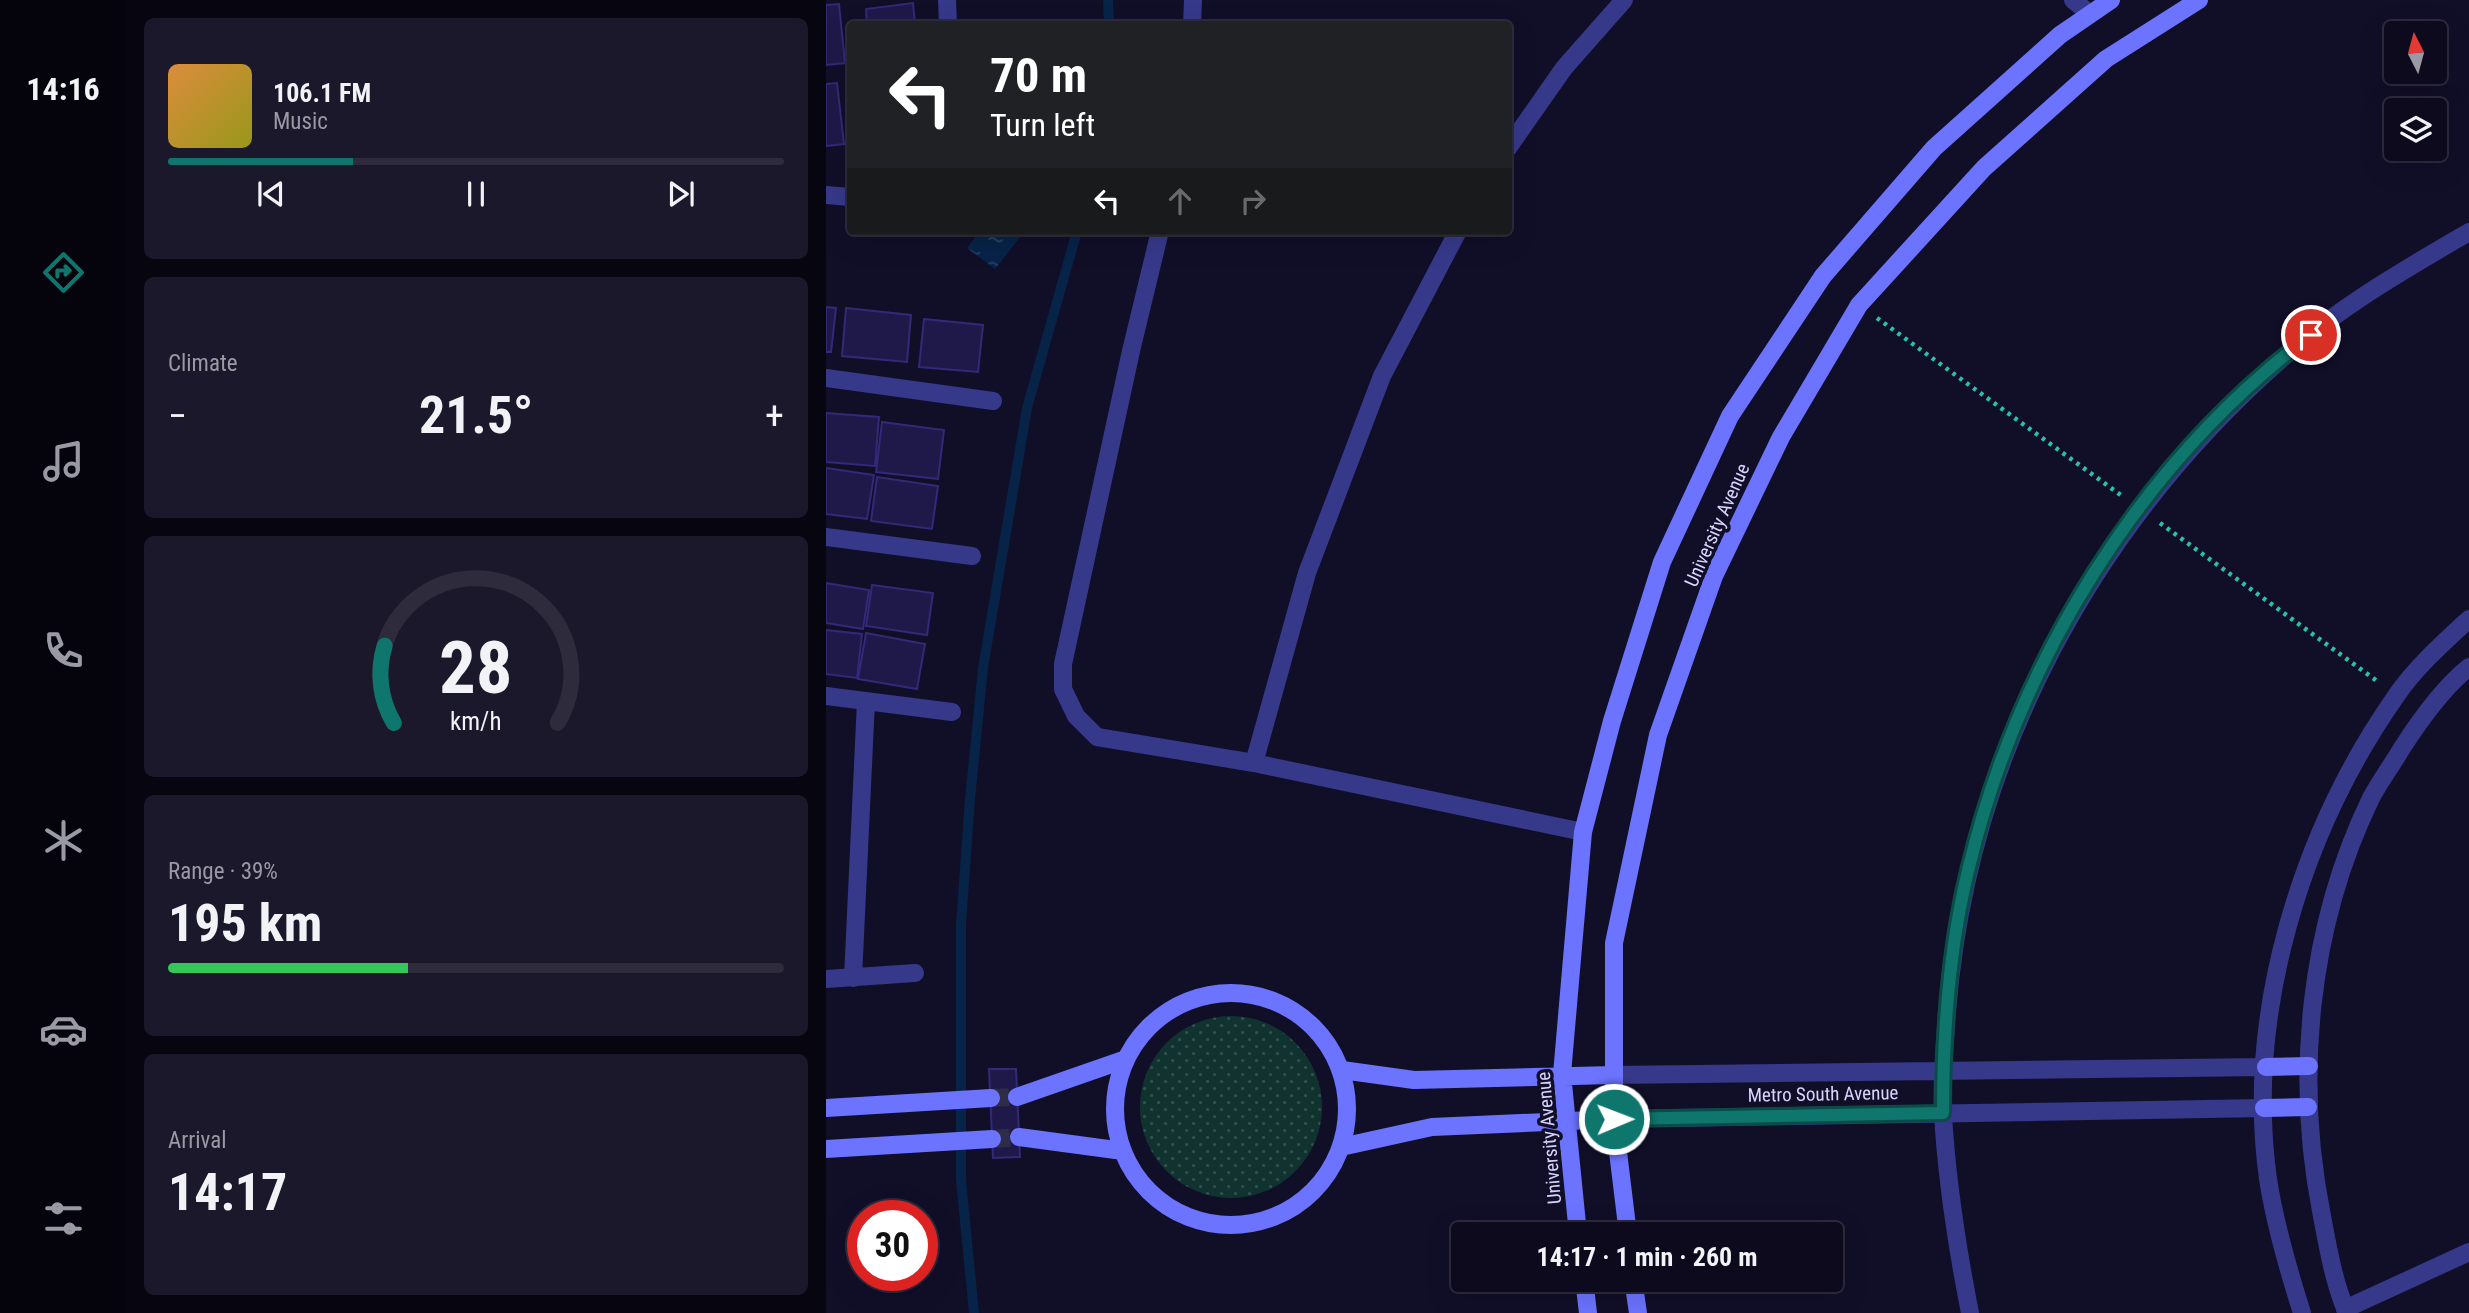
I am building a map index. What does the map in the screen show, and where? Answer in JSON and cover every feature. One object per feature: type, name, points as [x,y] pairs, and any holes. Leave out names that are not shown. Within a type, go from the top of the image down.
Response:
[{"type":"street","points":[[947,0],[948,21]]},
{"type":"street","points":[[1192,21],[1193,0]]},
{"type":"street","points":[[1512,142],[1564,68],[1624,0]]},
{"type":"street","points":[[2073,0],[2090,14]]},
{"type":"street","name":"University Avenue","points":[[1577,1222],[1564,1119],[1562,1074],[1583,832],[1612,721],[1662,562],[1730,416],[1824,276],[1934,148],[2060,35],[2111,0]]},
{"type":"street","name":"University Avenue","points":[[1627,1222],[1614,1119],[1614,943],[1658,735],[1714,576],[1781,437],[1859,306],[1984,168],[2106,59],[2199,0]]},
{"type":"street","points":[[826,195],[847,197]]},
{"type":"street","points":[[1970,1313],[1952,1223],[1943,1113],[1943,1070],[1951,970],[1968,871],[2001,762],[2035,681],[2082,592],[2140,509],[2219,416],[2289,352],[2376,286],[2469,232]]},
{"type":"street","points":[[1159,235],[1066,651],[1063,689],[1076,716],[1097,737],[1254,763],[1583,832]]},
{"type":"street","points":[[1254,763],[1307,573],[1382,376],[1456,235]]},
{"type":"street","points":[[826,378],[993,401]]},
{"type":"street","points":[[826,537],[972,556]]},
{"type":"street","points":[[2302,1313],[2283,1254],[2268,1178],[2264,1108],[2269,1024],[2284,948],[2308,861],[2347,779],[2396,695],[2469,619]]},
{"type":"street","points":[[2468,671],[2417,724],[2372,797],[2338,880],[2318,957],[2308,1107],[2314,1174],[2328,1244],[2346,1311],[2469,1252]]},
{"type":"street","points":[[826,696],[952,712]]},
{"type":"street","points":[[853,978],[866,701]]},
{"type":"street","points":[[826,979],[915,973]]},
{"type":"street","points":[[1238,993],[1272,1000],[1302,1016],[1326,1040],[1342,1070],[1348,1096],[1347,1122],[1341,1147],[1327,1175],[1299,1202],[1264,1220],[1233,1225],[1187,1216],[1160,1201],[1138,1179],[1122,1151],[1115,1105],[1126,1059],[1145,1031],[1172,1009],[1204,996],[1238,993]]},
{"type":"street","points":[[1017,1097],[1126,1059]]},
{"type":"street","name":"Metro South Avenue","points":[[1342,1070],[1414,1080],[1562,1074],[2309,1066]]},
{"type":"street","points":[[826,1108],[989,1099]]},
{"type":"street","name":"Metro South Avenue","points":[[1341,1147],[1432,1127],[1564,1119],[2308,1107]]},
{"type":"street","points":[[1019,1138],[1122,1151]]},
{"type":"street","points":[[826,1149],[989,1139]]},
{"type":"street","points":[[1586,1292],[1588,1313]]},
{"type":"street","points":[[1635,1292],[1638,1313]]},
{"type":"green space","points":[[1231,1016],[1266,1023],[1295,1043],[1315,1072],[1322,1107],[1315,1142],[1295,1171],[1266,1191],[1231,1198],[1196,1191],[1167,1171],[1147,1142],[1140,1107],[1147,1072],[1167,1043],[1196,1023]]},
{"type":"water","points":[[977,235],[1022,235],[995,269],[967,248]]},
{"type":"building","points":[[913,3],[915,21],[867,21],[866,9]]},
{"type":"building","points":[[839,4],[845,63],[826,65],[826,5]]},
{"type":"building","points":[[837,83],[844,144],[826,146],[826,84]]},
{"type":"building","points":[[826,307],[836,308],[831,352],[826,352]]},
{"type":"building","points":[[846,308],[911,315],[907,362],[842,356]]},
{"type":"building","points":[[924,319],[983,325],[978,372],[919,367]]},
{"type":"building","points":[[826,413],[879,417],[875,466],[826,462]]},
{"type":"building","points":[[882,422],[944,430],[938,479],[876,472]]},
{"type":"building","points":[[826,468],[874,475],[867,519],[826,514]]},
{"type":"building","points":[[877,477],[938,486],[932,529],[871,521]]},
{"type":"building","points":[[826,583],[869,590],[863,629],[826,623]]},
{"type":"building","points":[[872,585],[933,593],[927,635],[866,626]]},
{"type":"building","points":[[826,630],[862,634],[857,678],[826,674]]},
{"type":"building","points":[[866,633],[925,644],[917,689],[858,679]]},
{"type":"building","points":[[989,1069],[1016,1069],[1020,1157],[993,1158]]},
{"type":"waterway","points":[[1108,0],[1109,21]]},
{"type":"waterway","points":[[974,1313],[961,1180],[961,924],[970,799],[983,668],[1027,408],[1076,235]]},
{"type":"tunnel","points":[[991,1098],[1017,1097]]},
{"type":"tunnel","points":[[992,1139],[1019,1137]]},
{"type":"route","points":[[1614,1119],[1943,1113],[1943,1070],[1951,970],[1968,871],[1997,774],[2035,681],[2082,592],[2140,509],[2210,426],[2311,335]]}]
